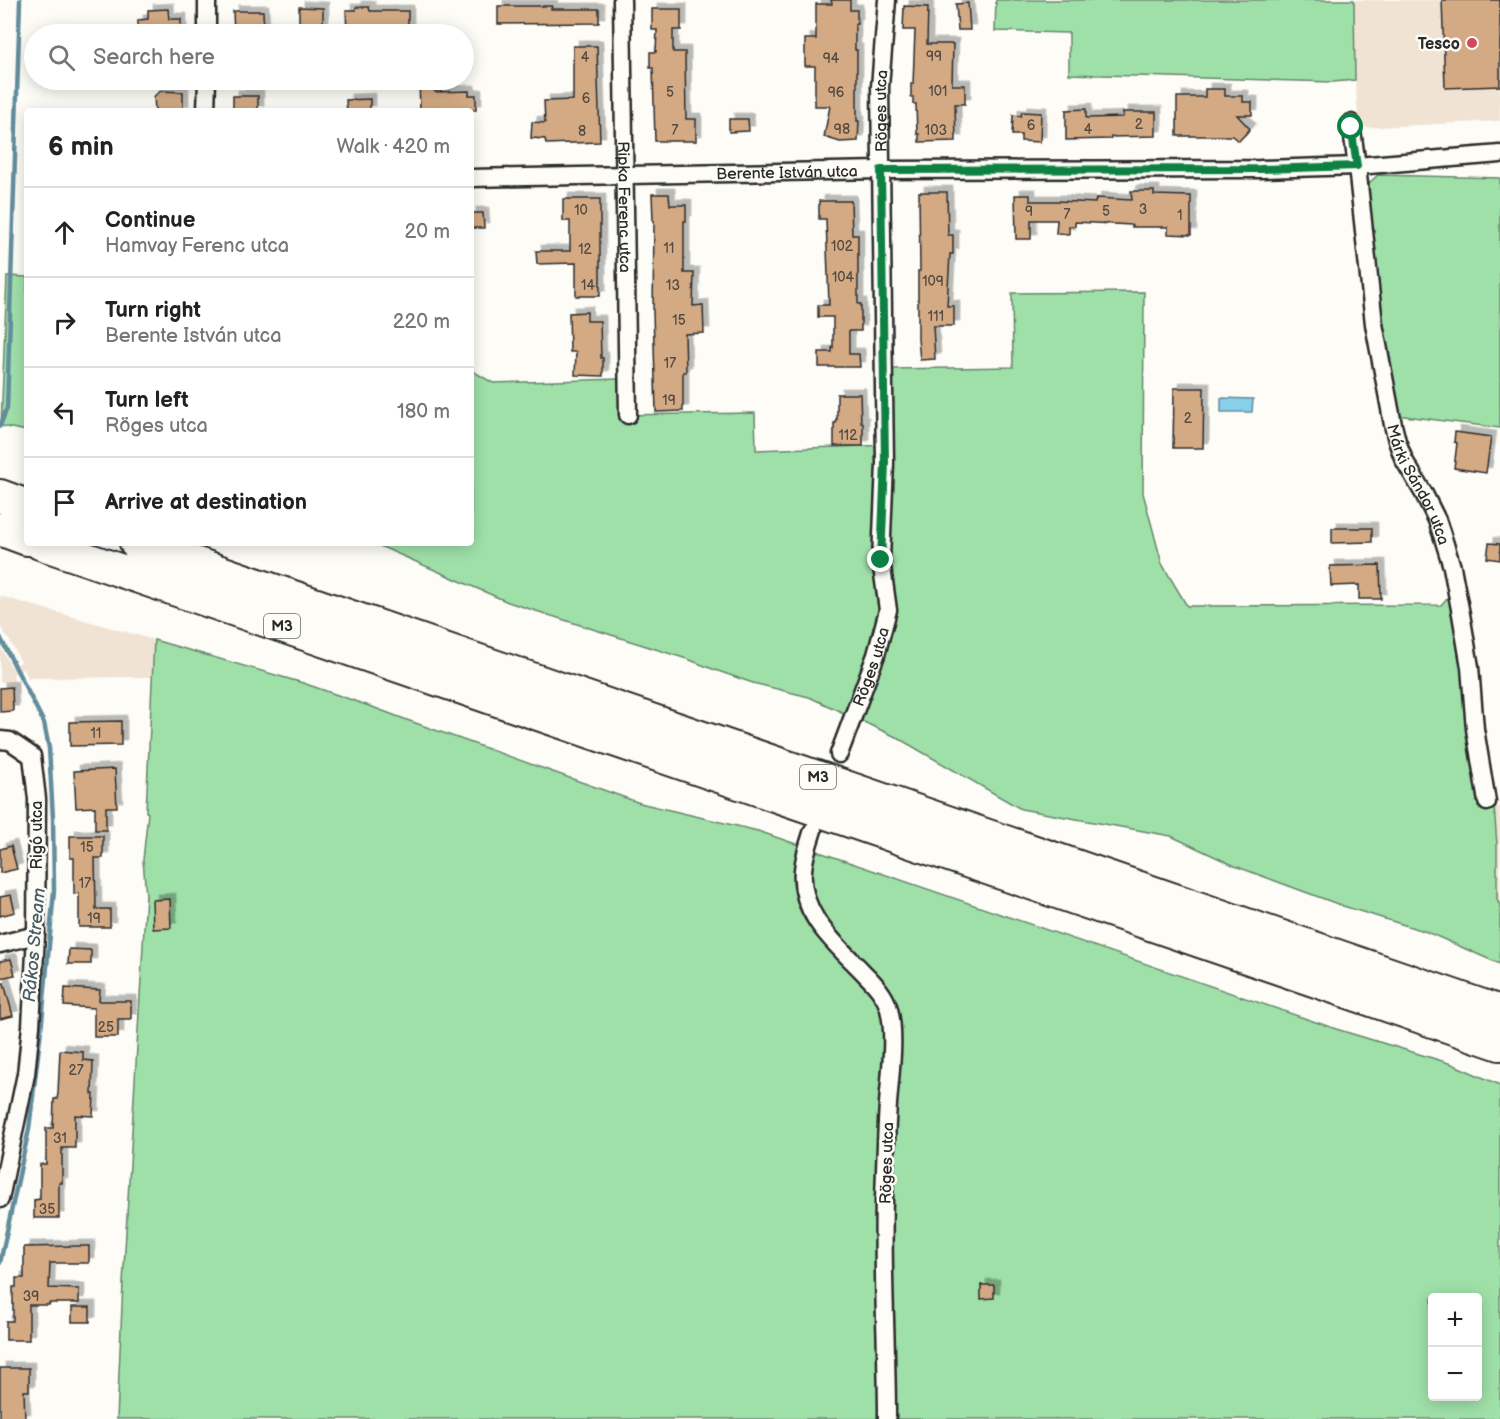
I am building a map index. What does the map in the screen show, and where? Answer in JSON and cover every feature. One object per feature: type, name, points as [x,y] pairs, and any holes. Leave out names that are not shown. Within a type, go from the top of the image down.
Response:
[{"type":"highway","points":[[0,496],[24,505]]},
{"type":"highway","points":[[0,530],[24,538]]},
{"type":"highway","name":"M3","points":[[49,546],[1500,1044]]},
{"type":"highway","name":"M3","points":[[145,546],[1500,1012]]},
{"type":"street","points":[[207,0],[207,24]]},
{"type":"street","name":"Ripka Ferenc utca","points":[[622,0],[628,415]]},
{"type":"street","name":"Röges utca","points":[[839,754],[876,656],[888,610],[881,560],[885,463],[880,87],[887,0]]},
{"type":"street","points":[[206,108],[207,90]]},
{"type":"street","name":"Márki Sándor utca","points":[[1351,123],[1374,324],[1393,425],[1404,460],[1437,520],[1452,567],[1470,667],[1475,729],[1487,802]]},
{"type":"street","name":"Berente István utca","points":[[474,178],[881,170],[1260,169],[1357,166],[1500,154]]},
{"type":"street","name":"Rigó utca","points":[[0,740],[10,741],[32,756],[37,799],[36,935],[31,1026],[26,1074],[0,1199]]},
{"type":"street","name":"Röges utca","points":[[813,830],[803,868],[804,892],[807,902],[821,927],[884,996],[892,1030],[883,1265],[887,1419]]},
{"type":"street","points":[[0,944],[36,935]]},
{"type":"shaded area","points":[[1354,0],[1500,0],[1500,121],[1359,128],[1355,80]]},
{"type":"shaded area","points":[[0,596],[154,640],[152,677],[28,678],[24,669],[13,674],[14,682],[0,682],[0,646],[11,667],[21,662],[0,626]]},
{"type":"shaded area","points":[[1494,806],[1500,807],[1500,905],[1497,900]]},
{"type":"green space","points":[[996,0],[1354,0],[1355,80],[1333,82],[1069,74],[1069,33],[995,31]]},
{"type":"green space","points":[[1378,175],[1500,178],[1500,428],[1397,415],[1368,221],[1369,183]]},
{"type":"green space","points":[[7,276],[24,277],[24,430],[1,426]]},
{"type":"green space","points":[[1144,292],[1143,493],[1162,564],[1187,606],[1441,605],[1448,597],[1460,629],[1479,806],[1494,806],[1497,900],[1500,905],[1500,964],[1427,932],[1343,906],[1235,866],[1171,836],[1021,809],[896,737],[809,697],[753,683],[690,660],[508,602],[380,546],[474,546],[474,372],[493,383],[618,379],[620,415],[755,413],[756,450],[890,445],[892,369],[1013,367],[1012,293]]},
{"type":"green space","points":[[154,640],[303,683],[640,803],[758,831],[1336,1029],[1452,1064],[1500,1085],[1500,1419],[117,1419],[146,895],[143,860],[148,813],[146,812]]},
{"type":"water","points":[[1221,398],[1253,399],[1252,412],[1221,412]]},
{"type":"building","points":[[831,0],[850,0],[850,10],[857,10],[855,50],[857,50],[858,141],[840,142],[824,137],[830,106],[815,106],[815,66],[805,66],[805,39],[816,39],[816,4],[832,4]]},
{"type":"building","name":"Tesco","points":[[1442,0],[1500,0],[1500,86],[1445,88]]},
{"type":"building","points":[[968,3],[970,30],[958,30],[956,4]]},
{"type":"building","points":[[498,6],[599,9],[599,23],[498,24]]},
{"type":"building","points":[[904,6],[928,7],[927,44],[953,44],[952,85],[965,85],[965,104],[955,104],[956,141],[919,142],[916,104],[913,104],[913,97],[911,97],[915,30],[903,30]]},
{"type":"building","points":[[299,7],[323,8],[323,24],[299,24]]},
{"type":"building","points":[[356,7],[369,7],[370,11],[408,11],[408,24],[347,24],[346,10],[356,10]]},
{"type":"building","points":[[168,9],[169,19],[181,19],[181,24],[138,24],[138,20],[148,19],[148,10]]},
{"type":"building","points":[[652,9],[681,9],[681,30],[673,30],[673,52],[685,52],[686,119],[696,119],[696,141],[655,141],[653,68],[650,68],[650,52],[656,52],[657,30],[652,30]]},
{"type":"building","points":[[233,11],[263,11],[264,24],[234,24]]},
{"type":"building","points":[[573,46],[597,46],[600,142],[546,144],[545,139],[531,138],[532,122],[545,123],[544,101],[573,100]]},
{"type":"building","points":[[1205,89],[1225,89],[1225,96],[1243,96],[1243,102],[1252,102],[1252,115],[1237,115],[1250,129],[1239,141],[1233,136],[1177,136],[1177,97],[1205,97]]},
{"type":"building","points":[[419,90],[469,91],[469,95],[476,95],[476,110],[474,108],[420,108]]},
{"type":"building","points":[[161,91],[183,92],[183,108],[155,108],[154,96]]},
{"type":"building","points":[[233,96],[258,96],[258,108],[233,108]]},
{"type":"building","points":[[370,99],[370,108],[347,108],[346,100]]},
{"type":"building","points":[[1086,109],[1086,118],[1123,117],[1123,112],[1156,112],[1156,136],[1066,140],[1066,110]]},
{"type":"building","points":[[1022,112],[1041,113],[1040,142],[1021,141],[1021,135],[1012,135],[1013,115],[1021,116]]},
{"type":"building","points":[[729,119],[748,119],[749,131],[729,132]]},
{"type":"building","points":[[1131,191],[1154,191],[1154,195],[1191,196],[1191,235],[1168,234],[1168,227],[1132,227],[1132,225],[1075,222],[1075,226],[1069,226],[1069,234],[1056,233],[1057,220],[1031,220],[1031,239],[1016,239],[1015,195],[1030,195],[1030,201],[1095,203],[1096,198],[1132,200]]},
{"type":"building","points":[[919,192],[947,192],[948,235],[953,235],[953,254],[950,254],[947,306],[954,306],[954,326],[933,326],[935,359],[920,360],[918,339]]},
{"type":"building","points":[[652,194],[669,194],[670,205],[686,205],[684,273],[694,273],[693,306],[703,305],[704,333],[685,334],[686,372],[683,372],[683,411],[656,412]]},
{"type":"building","points":[[563,199],[600,199],[600,296],[576,296],[576,263],[537,264],[536,251],[570,251],[570,221],[563,221]]},
{"type":"building","points":[[819,201],[851,201],[852,235],[858,235],[858,304],[861,304],[861,331],[849,331],[849,354],[859,354],[860,367],[819,367],[819,352],[832,352],[833,317],[818,317],[818,305],[829,305],[826,219],[819,219]]},
{"type":"building","points":[[474,213],[483,213],[484,228],[474,228]]},
{"type":"building","points":[[587,312],[587,321],[600,321],[603,376],[575,375],[576,352],[570,352],[569,313]]},
{"type":"building","points":[[1174,388],[1204,388],[1203,448],[1173,448]]},
{"type":"building","points":[[837,394],[860,394],[863,446],[834,446]]},
{"type":"building","points":[[1455,432],[1491,437],[1486,473],[1454,468],[1457,443],[1454,442]]},
{"type":"building","points":[[1332,528],[1372,528],[1372,542],[1332,543]]},
{"type":"building","points":[[1489,543],[1500,544],[1500,560],[1487,558]]},
{"type":"building","points":[[1380,565],[1381,599],[1359,599],[1359,585],[1331,586],[1330,566]]},
{"type":"building","points":[[12,687],[13,711],[0,712],[0,688]]},
{"type":"building","points":[[121,721],[121,745],[70,746],[70,722]]},
{"type":"building","points":[[115,769],[117,807],[106,807],[106,830],[95,830],[95,807],[76,808],[74,771]]},
{"type":"building","points":[[70,836],[103,836],[103,858],[95,858],[96,909],[110,909],[110,927],[79,927],[79,893],[74,894],[74,858],[70,858]]},
{"type":"building","points":[[11,846],[17,869],[0,873],[0,849]]},
{"type":"building","points":[[11,895],[15,912],[0,916],[0,897]]},
{"type":"building","points":[[170,899],[171,928],[153,929],[152,900]]},
{"type":"building","points":[[69,949],[91,950],[91,964],[68,964]]},
{"type":"building","points":[[11,959],[15,975],[0,978],[0,961]]},
{"type":"building","points":[[0,983],[4,983],[13,1016],[0,1019]]},
{"type":"building","points":[[65,988],[100,990],[99,1001],[131,1001],[131,1019],[118,1019],[118,1037],[94,1037],[94,1008],[64,1006]]},
{"type":"building","points":[[60,1050],[83,1052],[83,1060],[93,1061],[93,1116],[75,1115],[75,1148],[62,1148],[59,1218],[34,1218],[34,1200],[40,1199],[40,1164],[46,1164],[46,1128],[53,1128],[54,1099],[57,1099],[58,1093]]},
{"type":"building","points":[[89,1246],[89,1263],[50,1263],[49,1288],[79,1289],[79,1303],[29,1305],[29,1340],[6,1340],[6,1321],[13,1321],[13,1287],[16,1287],[16,1278],[24,1278],[24,1247]]},
{"type":"building","points":[[981,1285],[994,1285],[994,1298],[981,1299]]},
{"type":"building","points":[[72,1307],[90,1307],[90,1322],[72,1322]]},
{"type":"building","points":[[0,1368],[29,1368],[29,1391],[24,1391],[25,1419],[0,1419]]},
{"type":"waterway","name":"Rákos Stream","points":[[0,426],[7,408],[20,0]]},
{"type":"waterway","name":"Rákos Stream","points":[[0,637],[44,723],[49,748],[54,891],[29,1129],[0,1263]]},
{"type":"place","name":"Tesco","points":[[1472,43]]},
{"type":"route","points":[[881,560],[885,463],[881,170],[1260,169],[1357,166],[1351,127]]}]
